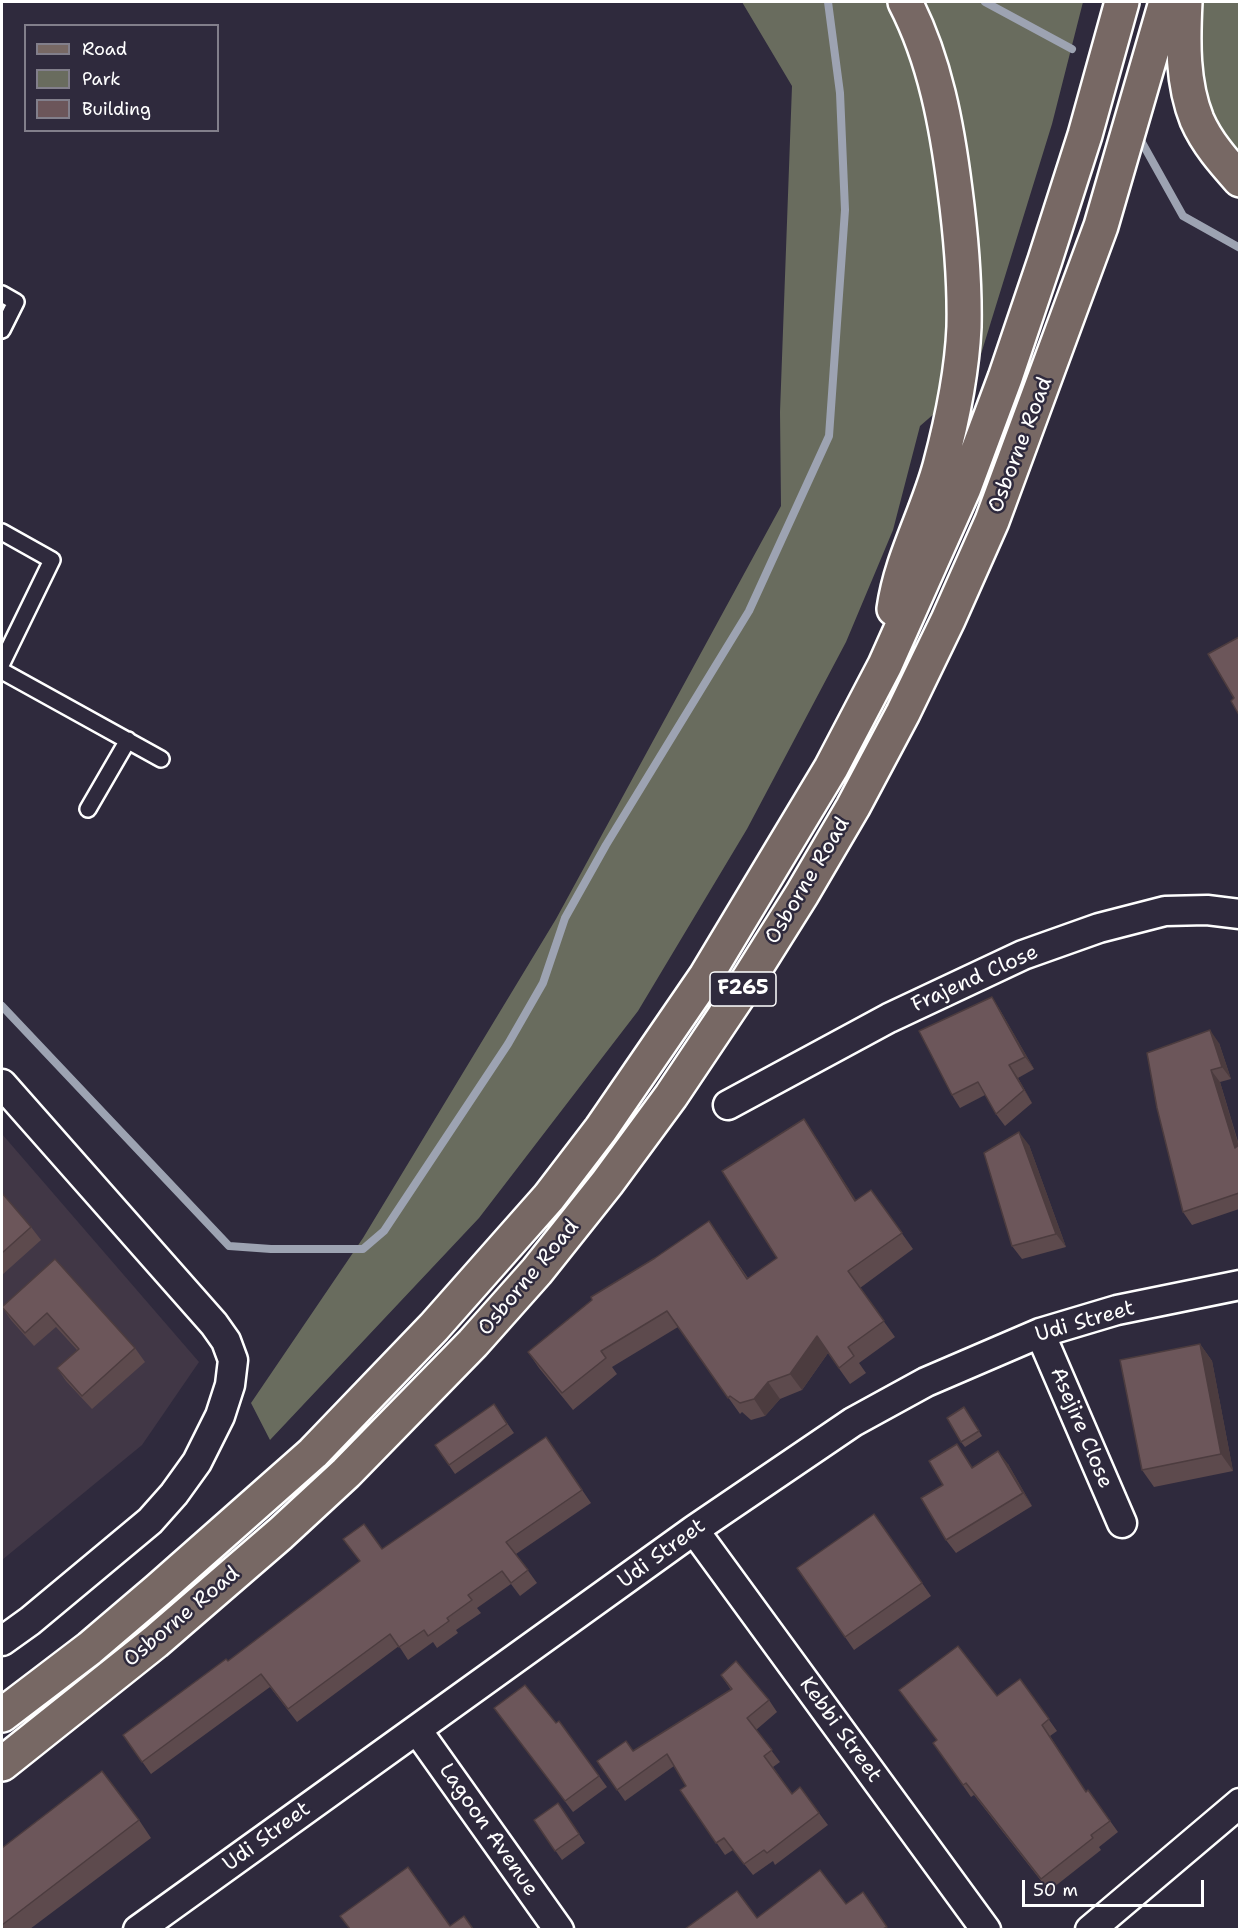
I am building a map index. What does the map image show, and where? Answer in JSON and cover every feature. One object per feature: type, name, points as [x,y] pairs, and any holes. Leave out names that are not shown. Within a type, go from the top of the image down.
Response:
[{"type":"main road","points":[[885,665],[897,585],[940,467],[956,393],[964,328],[964,264],[948,133],[933,72],[912,14],[905,2]]},
{"type":"main road","name":"Osborne Road","points":[[2,1715],[90,1648],[313,1453],[434,1328],[549,1197],[601,1129],[706,976],[831,768],[885,665],[964,488],[1005,378],[1085,135],[1122,2]]},
{"type":"main road","name":"Osborne Road","points":[[2,1764],[146,1649],[280,1534],[398,1421],[473,1343],[537,1271],[607,1183],[671,1096],[732,1005],[802,894],[853,807],[903,714],[992,521],[1101,226],[1166,2]]},
{"type":"main road","points":[[1185,2],[1183,41],[1187,82],[1197,120],[1218,155],[1239,180]]},
{"type":"street","name":"Frajend Close","points":[[728,1105],[889,1018],[1023,955],[1099,928],[1165,911],[1207,910],[1239,914]]},
{"type":"street","points":[[2,1084],[214,1324],[226,1341],[233,1360],[230,1385],[220,1416],[196,1462],[174,1494],[150,1521],[2,1641]]},
{"type":"street","name":"Udi Street","points":[[138,1929],[694,1530],[853,1422],[926,1382],[1040,1333],[1118,1310],[1239,1285]]},
{"type":"street","name":"Asejire Close","points":[[1040,1333],[1122,1523]]},
{"type":"street","name":"Kebbi Street","points":[[694,1530],[986,1929]]},
{"type":"street","name":"Lagoon Avenue","points":[[417,1730],[559,1929]]},
{"type":"street","points":[[1090,1929],[1239,1803]]},
{"type":"lane","points":[[2,294],[16,303],[2,330]]},
{"type":"lane","points":[[2,532],[52,560],[2,663]]},
{"type":"lane","points":[[2,671],[161,759]]},
{"type":"lane","points":[[87,809],[128,740]]},
{"type":"shaded area","points":[[2,1134],[199,1362],[142,1445],[2,1560]]},
{"type":"green space","points":[[742,2],[1083,2],[1052,124],[973,380],[920,426],[893,530],[846,642],[747,829],[638,1011],[479,1218],[270,1440],[251,1403],[363,1238],[556,919],[781,506],[780,412],[792,86]]},
{"type":"green space","points":[[1196,2],[1239,2],[1239,158],[1206,114]]},
{"type":"building","points":[[1239,637],[1239,715],[1231,701],[1234,698],[1208,654]]},
{"type":"building","points":[[992,997],[1025,1057],[1009,1065],[1024,1090],[996,1114],[978,1082],[952,1095],[919,1031]]},
{"type":"building","points":[[1210,1030],[1222,1067],[1211,1070],[1235,1148],[1239,1145],[1239,1193],[1183,1212],[1157,1108],[1147,1053]]},
{"type":"building","points":[[804,1119],[855,1201],[871,1190],[902,1233],[848,1271],[884,1321],[848,1347],[854,1356],[839,1368],[817,1336],[790,1374],[768,1382],[754,1399],[740,1403],[730,1396],[728,1398],[667,1311],[601,1351],[606,1358],[562,1393],[528,1352],[592,1300],[591,1297],[655,1258],[709,1221],[747,1279],[777,1258],[722,1171]]},
{"type":"building","points":[[1019,1132],[1056,1234],[1012,1246],[984,1153]]},
{"type":"building","points":[[2,1193],[31,1227],[2,1253]]},
{"type":"building","points":[[55,1259],[135,1348],[82,1396],[57,1368],[79,1349],[47,1313],[25,1333],[2,1307]]},
{"type":"building","points":[[1200,1344],[1221,1454],[1142,1470],[1120,1360]]},
{"type":"building","points":[[494,1404],[507,1424],[449,1465],[435,1445]]},
{"type":"building","points":[[964,1407],[979,1431],[961,1442],[947,1418]]},
{"type":"building","points":[[546,1437],[582,1490],[506,1542],[528,1570],[511,1583],[502,1571],[468,1595],[472,1600],[447,1618],[449,1621],[428,1636],[424,1630],[399,1647],[390,1634],[288,1709],[261,1674],[142,1762],[123,1735],[226,1659],[228,1661],[360,1561],[343,1539],[364,1524],[382,1549]]},
{"type":"building","points":[[957,1444],[972,1468],[998,1451],[1023,1493],[946,1540],[921,1498],[943,1485],[929,1461]]},
{"type":"building","points":[[874,1514],[922,1583],[845,1637],[797,1568]]},
{"type":"building","points":[[958,1646],[997,1696],[1020,1679],[1049,1719],[1042,1725],[1086,1792],[1088,1790],[1110,1821],[1091,1835],[1093,1838],[1041,1879],[966,1783],[963,1785],[933,1743],[937,1740],[899,1690]]},
{"type":"building","points":[[736,1661],[769,1700],[747,1718],[772,1750],[764,1756],[792,1794],[800,1787],[819,1813],[767,1853],[764,1850],[744,1864],[724,1838],[716,1843],[680,1790],[686,1786],[667,1754],[617,1790],[597,1761],[626,1741],[633,1751],[732,1689],[721,1675]]},
{"type":"building","points":[[525,1685],[556,1723],[559,1721],[599,1776],[565,1801],[494,1708]]},
{"type":"building","points":[[102,1771],[139,1820],[2,1925],[2,1848]]},
{"type":"building","points":[[558,1803],[579,1834],[555,1851],[534,1820]]},
{"type":"building","points":[[408,1867],[450,1926],[464,1916],[473,1929],[350,1929],[340,1916]]},
{"type":"building","points":[[820,1870],[846,1904],[863,1892],[887,1927],[883,1929],[685,1929],[737,1891],[757,1918]]},
{"type":"waterway","points":[[2,1006],[229,1246],[271,1249],[363,1249],[384,1231],[508,1044],[543,983],[565,918],[606,845],[749,611],[829,436],[845,210],[840,93],[828,2]]},
{"type":"waterway","points":[[985,2],[1072,49]]},
{"type":"waterway","points":[[1140,139],[1183,216],[1240,248]]}]
